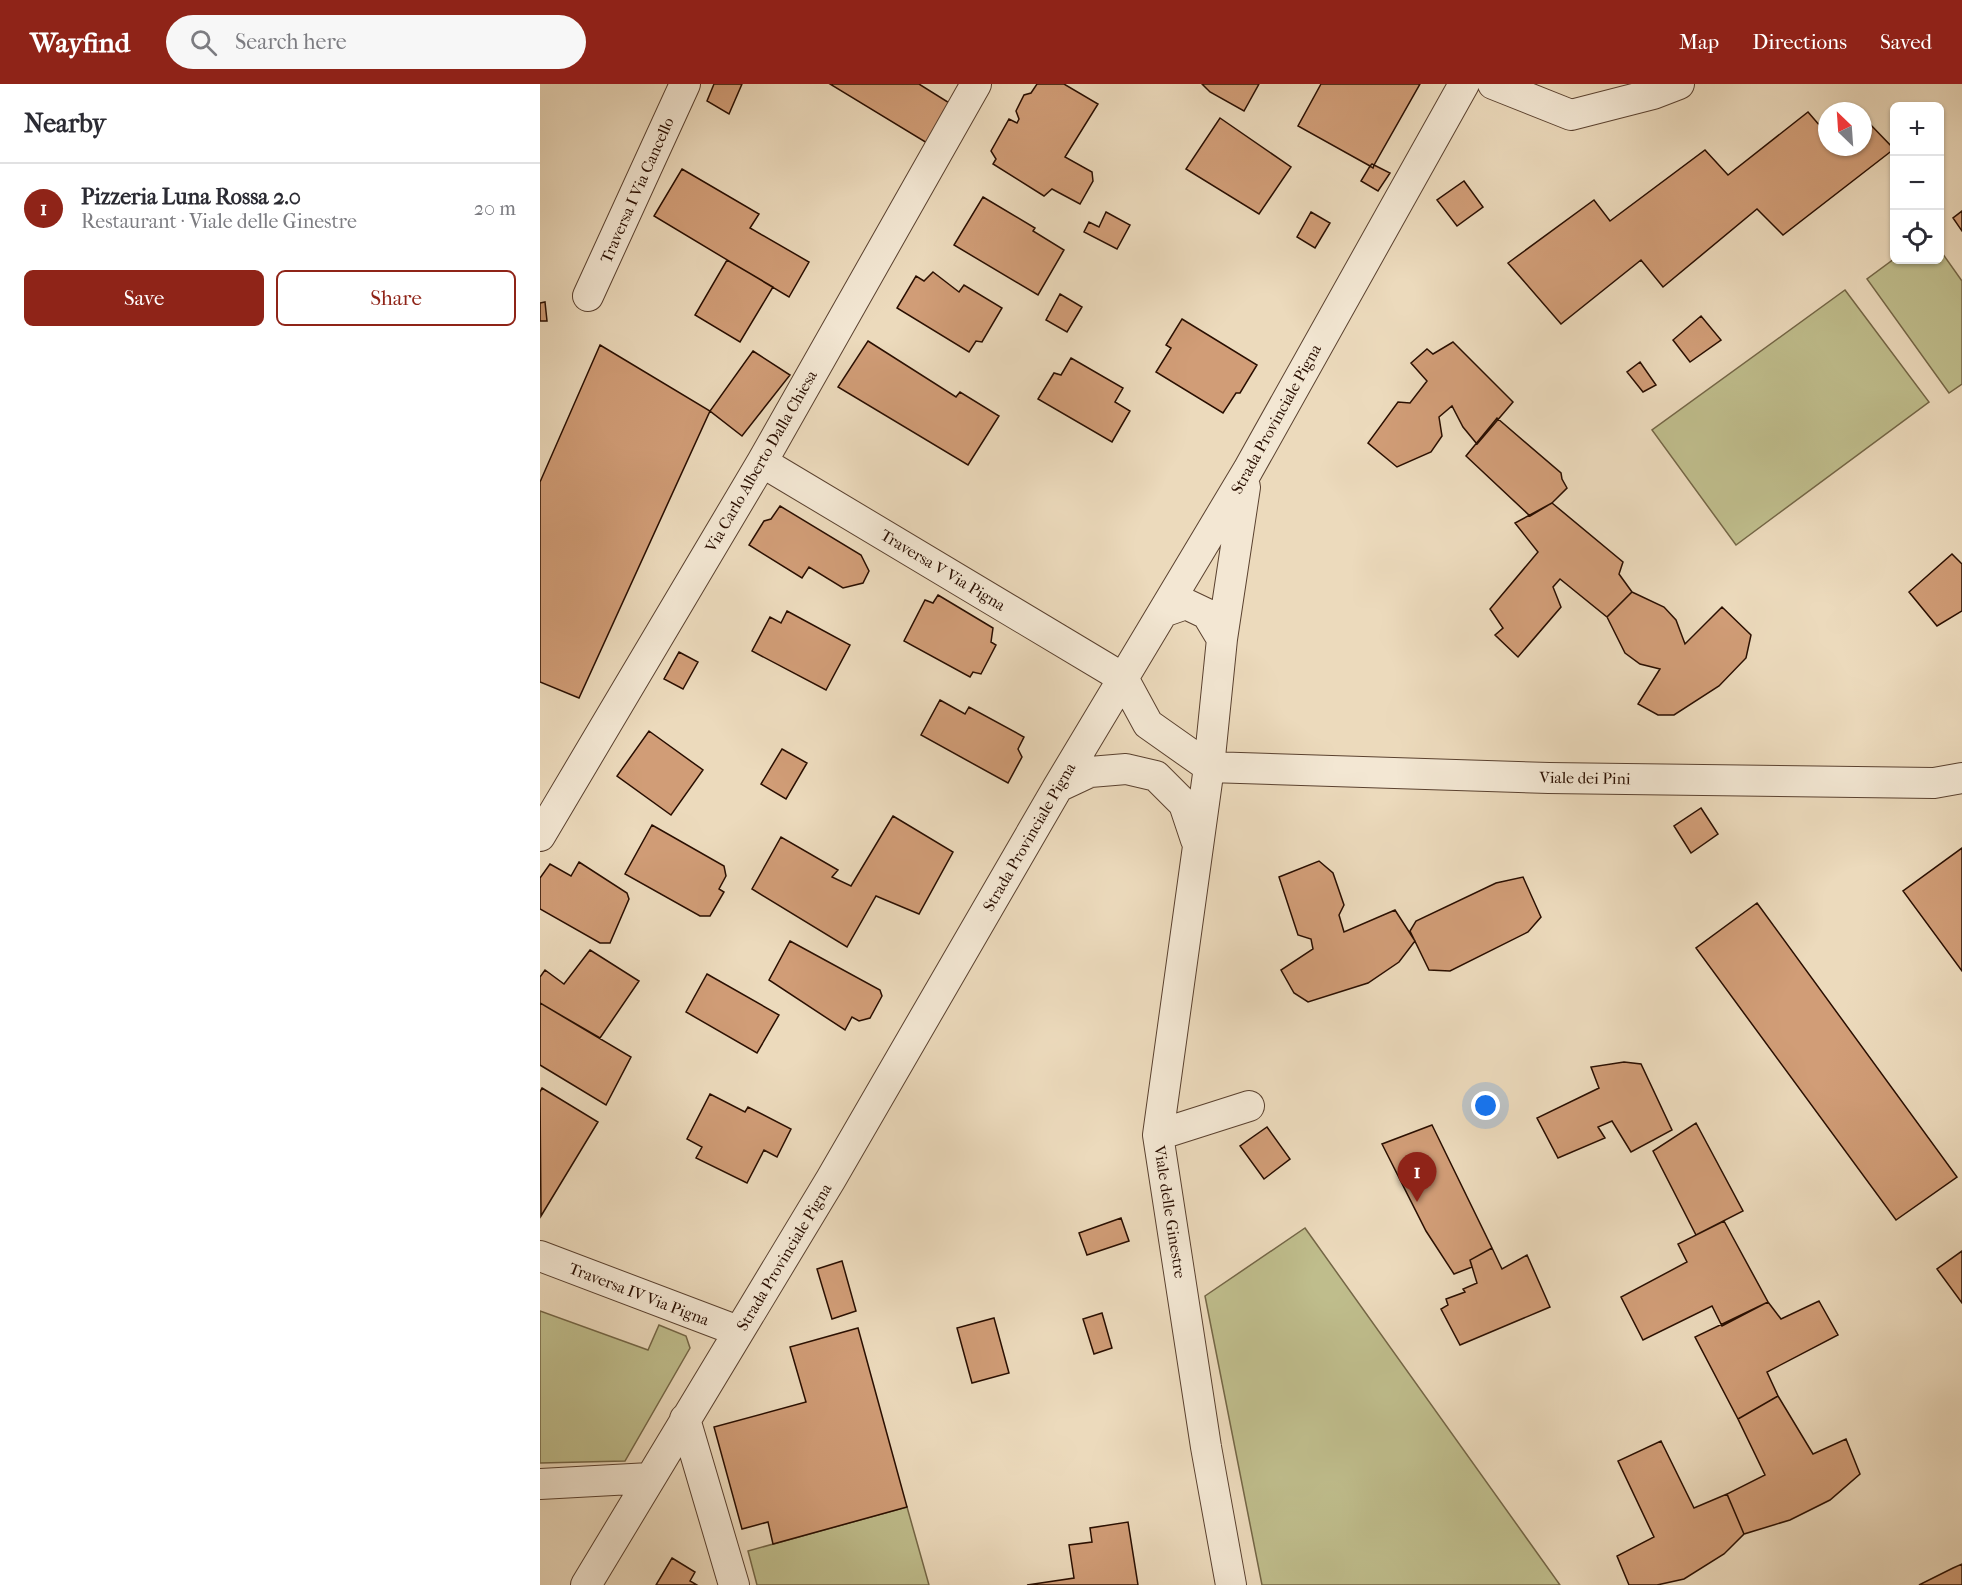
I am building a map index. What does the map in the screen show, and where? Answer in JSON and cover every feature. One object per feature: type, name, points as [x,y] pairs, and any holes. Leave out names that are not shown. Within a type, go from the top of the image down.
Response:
[{"type":"street","name":"Traversa I Via Cancello","points":[[588,296],[685,84]]},
{"type":"street","name":"Via Carlo Alberto Dalla Chiesa","points":[[540,836],[762,462],[976,84]]},
{"type":"street","name":"Strada Provinciale Pigna","points":[[586,1585],[831,1179],[1058,787],[1248,470],[1464,84]]},
{"type":"street","points":[[1493,84],[1571,115],[1653,94],[1679,84]]},
{"type":"street","name":"Traversa V Via Pigna","points":[[762,462],[1123,678]]},
{"type":"street","name":"Viale delle Ginestre","points":[[1231,1585],[1206,1447],[1158,1135],[1209,767],[1222,639],[1248,470]]},
{"type":"street","points":[[1163,612],[1186,604],[1207,614],[1222,639]]},
{"type":"street","points":[[1123,678],[1148,724],[1209,767]]},
{"type":"street","name":"Viale dei Pini","points":[[1209,767],[1549,778],[1934,783],[1962,778]]},
{"type":"street","points":[[1058,787],[1090,772],[1126,769],[1156,776],[1184,804],[1197,846]]},
{"type":"street","points":[[1158,1135],[1249,1106]]},
{"type":"street","name":"Traversa IV Via Pigna","points":[[540,1256],[738,1331]]},
{"type":"street","points":[[685,1419],[734,1585]]},
{"type":"street","points":[[540,1484],[650,1478]]},
{"type":"shaded area","points":[[1944,256],[1962,281],[1962,384],[1949,393],[1867,279],[1890,262],[1890,264],[1944,264]]},
{"type":"shaded area","points":[[1845,290],[1929,402],[1736,545],[1652,430]]},
{"type":"shaded area","points":[[1305,1228],[1560,1585],[1262,1585],[1205,1296]]},
{"type":"shaded area","points":[[540,1311],[648,1350],[659,1325],[686,1336],[690,1348],[625,1461],[540,1463]]},
{"type":"shaded area","points":[[907,1507],[929,1585],[757,1585],[748,1551]]},
{"type":"building","points":[[714,84],[742,84],[729,114],[707,101]]},
{"type":"building","points":[[830,84],[919,84],[951,104],[927,143]]},
{"type":"building","points":[[1037,84],[1064,84],[1098,104],[1065,157],[1092,172],[1093,181],[1080,204],[1052,189],[1044,196],[993,164],[996,159],[991,151],[1009,119],[1017,123],[1019,119],[1016,111],[1024,95],[1031,93]]},
{"type":"building","points":[[1202,84],[1259,84],[1244,111],[1210,92]]},
{"type":"building","points":[[1321,84],[1420,84],[1374,165],[1370,166],[1298,126]]},
{"type":"building","points":[[1808,112],[1818,124],[1818,156],[1872,156],[1872,126],[1890,145],[1890,152],[1783,235],[1757,209],[1663,287],[1641,260],[1561,324],[1508,263],[1594,200],[1610,221],[1705,150],[1728,175]]},
{"type":"building","points":[[1220,118],[1291,167],[1259,214],[1186,169]]},
{"type":"building","points":[[1374,165],[1390,173],[1378,191],[1361,181],[1370,166],[1373,168]]},
{"type":"building","points":[[682,169],[759,214],[750,228],[809,262],[789,297],[654,216]]},
{"type":"building","points":[[1464,181],[1483,207],[1457,226],[1437,200]]},
{"type":"building","points":[[983,197],[1035,228],[1033,231],[1064,250],[1038,295],[954,245]]},
{"type":"building","points":[[1962,211],[1962,231],[1953,218]]},
{"type":"building","points":[[1106,212],[1130,225],[1117,249],[1084,232],[1089,222],[1099,227]]},
{"type":"building","points":[[1311,212],[1330,223],[1315,248],[1297,237]]},
{"type":"building","points":[[727,260],[773,287],[740,342],[695,315]]},
{"type":"building","points":[[933,272],[959,292],[964,285],[1002,308],[982,342],[976,341],[969,352],[897,308],[916,276],[924,281]]},
{"type":"building","points":[[1060,294],[1082,307],[1067,332],[1046,320]]},
{"type":"building","points":[[545,302],[547,321],[540,321],[540,303]]},
{"type":"building","points":[[1701,316],[1721,340],[1690,362],[1673,340]]},
{"type":"building","points":[[1182,319],[1257,365],[1240,393],[1236,393],[1223,413],[1156,372],[1171,348],[1166,345]]},
{"type":"building","points":[[868,341],[956,397],[960,392],[999,416],[968,465],[838,387]]},
{"type":"building","points":[[1453,342],[1513,402],[1477,444],[1463,427],[1452,406],[1439,417],[1442,436],[1431,452],[1397,467],[1368,443],[1398,402],[1410,403],[1427,381],[1411,363],[1427,349],[1433,354]]},
{"type":"building","points":[[600,345],[710,411],[579,698],[540,682],[540,482]]},
{"type":"building","points":[[753,351],[790,375],[742,436],[710,411]]},
{"type":"building","points":[[1071,358],[1123,388],[1115,402],[1130,411],[1112,442],[1038,399],[1054,373],[1061,375]]},
{"type":"building","points":[[1640,362],[1656,385],[1643,392],[1627,372]]},
{"type":"building","points":[[1497,418],[1561,473],[1567,488],[1552,503],[1530,516],[1466,456]]},
{"type":"building","points":[[1552,503],[1623,562],[1619,574],[1632,592],[1607,617],[1560,579],[1553,587],[1561,607],[1518,657],[1495,635],[1503,628],[1490,609],[1538,552],[1515,523]]},
{"type":"building","points":[[780,506],[861,555],[869,571],[863,583],[843,588],[809,567],[802,578],[749,545],[764,521],[771,519]]},
{"type":"building","points":[[1952,554],[1962,564],[1962,611],[1937,626],[1909,592]]},
{"type":"building","points":[[1632,592],[1664,607],[1676,620],[1685,644],[1722,607],[1751,635],[1746,658],[1719,686],[1674,715],[1658,715],[1638,704],[1660,669],[1640,664],[1625,653],[1607,617]]},
{"type":"building","points":[[938,595],[993,628],[991,642],[996,645],[981,674],[973,672],[970,677],[904,641],[925,600],[933,603]]},
{"type":"building","points":[[787,611],[850,645],[826,690],[752,651],[770,617],[781,623]]},
{"type":"building","points":[[679,652],[698,662],[683,689],[664,679]]},
{"type":"building","points":[[940,700],[965,714],[969,707],[1024,737],[1018,749],[1022,757],[1008,783],[921,735]]},
{"type":"building","points":[[649,731],[703,770],[671,815],[617,776]]},
{"type":"building","points":[[782,749],[807,763],[786,799],[761,784]]},
{"type":"building","points":[[1701,808],[1718,834],[1691,853],[1674,826]]},
{"type":"building","points":[[893,816],[953,852],[919,914],[876,896],[847,947],[752,889],[781,837],[838,870],[832,877],[851,886]]},
{"type":"building","points":[[652,825],[724,866],[726,876],[719,889],[724,892],[710,916],[700,916],[625,874]]},
{"type":"building","points":[[1962,848],[1962,971],[1903,891]]},
{"type":"building","points":[[1319,861],[1333,873],[1344,905],[1339,915],[1344,932],[1395,910],[1415,941],[1399,962],[1368,983],[1308,1002],[1294,993],[1281,970],[1313,949],[1311,939],[1298,935],[1279,877]]},
{"type":"building","points":[[579,862],[627,893],[629,899],[610,943],[600,943],[540,909],[540,878],[550,864],[571,876]]},
{"type":"building","points":[[1523,877],[1541,917],[1528,932],[1450,971],[1429,970],[1410,931],[1416,921],[1496,883]]},
{"type":"building","points":[[1757,903],[1957,1177],[1896,1220],[1696,948]]},
{"type":"building","points":[[790,941],[880,990],[882,996],[870,1018],[859,1021],[852,1017],[845,1030],[769,980]]},
{"type":"building","points":[[590,950],[639,981],[600,1038],[540,1003],[540,977],[545,970],[564,984]]},
{"type":"building","points":[[707,974],[779,1015],[757,1053],[686,1012]]},
{"type":"building","points":[[540,1003],[631,1057],[606,1105],[540,1065]]},
{"type":"building","points":[[1624,1062],[1641,1064],[1672,1130],[1631,1152],[1612,1121],[1598,1127],[1605,1138],[1558,1158],[1537,1118],[1599,1088],[1591,1067]]},
{"type":"building","points":[[542,1088],[598,1122],[541,1216],[540,1092]]},
{"type":"building","points":[[710,1094],[745,1112],[748,1107],[791,1129],[777,1157],[764,1150],[747,1183],[696,1158],[702,1147],[687,1139]]},
{"type":"building","points":[[1696,1123],[1743,1211],[1696,1235],[1653,1151]]},
{"type":"building","points":[[1432,1125],[1492,1248],[1470,1260],[1472,1267],[1454,1274],[1426,1231],[1382,1144]]},
{"type":"building","points":[[1267,1127],[1290,1159],[1264,1179],[1240,1146]]},
{"type":"building","points":[[1121,1218],[1129,1241],[1087,1255],[1079,1233]]},
{"type":"building","points":[[1724,1221],[1768,1302],[1722,1326],[1712,1306],[1643,1340],[1621,1297],[1687,1262],[1678,1244]]},
{"type":"building","points":[[1492,1248],[1502,1269],[1527,1255],[1550,1307],[1460,1345],[1441,1309],[1448,1305],[1446,1299],[1465,1292],[1463,1289],[1477,1283],[1470,1260]]},
{"type":"building","points":[[1962,1251],[1962,1303],[1937,1269]]},
{"type":"building","points":[[842,1261],[856,1311],[832,1319],[817,1269]]},
{"type":"building","points":[[1819,1301],[1838,1335],[1767,1372],[1778,1396],[1738,1419],[1695,1337],[1768,1302],[1781,1319]]},
{"type":"building","points":[[1102,1313],[1112,1348],[1094,1354],[1083,1319]]},
{"type":"building","points":[[994,1318],[1009,1373],[972,1383],[957,1328]]},
{"type":"building","points":[[858,1328],[907,1507],[773,1544],[768,1522],[742,1529],[714,1427],[806,1402],[790,1347]]},
{"type":"building","points":[[1778,1396],[1813,1454],[1846,1439],[1860,1474],[1830,1500],[1790,1520],[1744,1534],[1727,1494],[1765,1475],[1738,1419]]},
{"type":"building","points":[[1661,1441],[1694,1508],[1727,1494],[1744,1534],[1724,1554],[1684,1579],[1657,1585],[1629,1585],[1617,1556],[1654,1537],[1618,1461]]},
{"type":"building","points":[[1128,1522],[1138,1585],[1027,1585],[1074,1578],[1069,1545],[1092,1542],[1090,1528]]},
{"type":"building","points":[[672,1558],[695,1572],[690,1581],[697,1585],[656,1585]]},
{"type":"building","points":[[1962,1564],[1962,1585],[1919,1585],[1953,1568]]},
{"type":"place","name":"Pizzeria Luna Rossa 2.0","points":[[1417,1202]]}]
